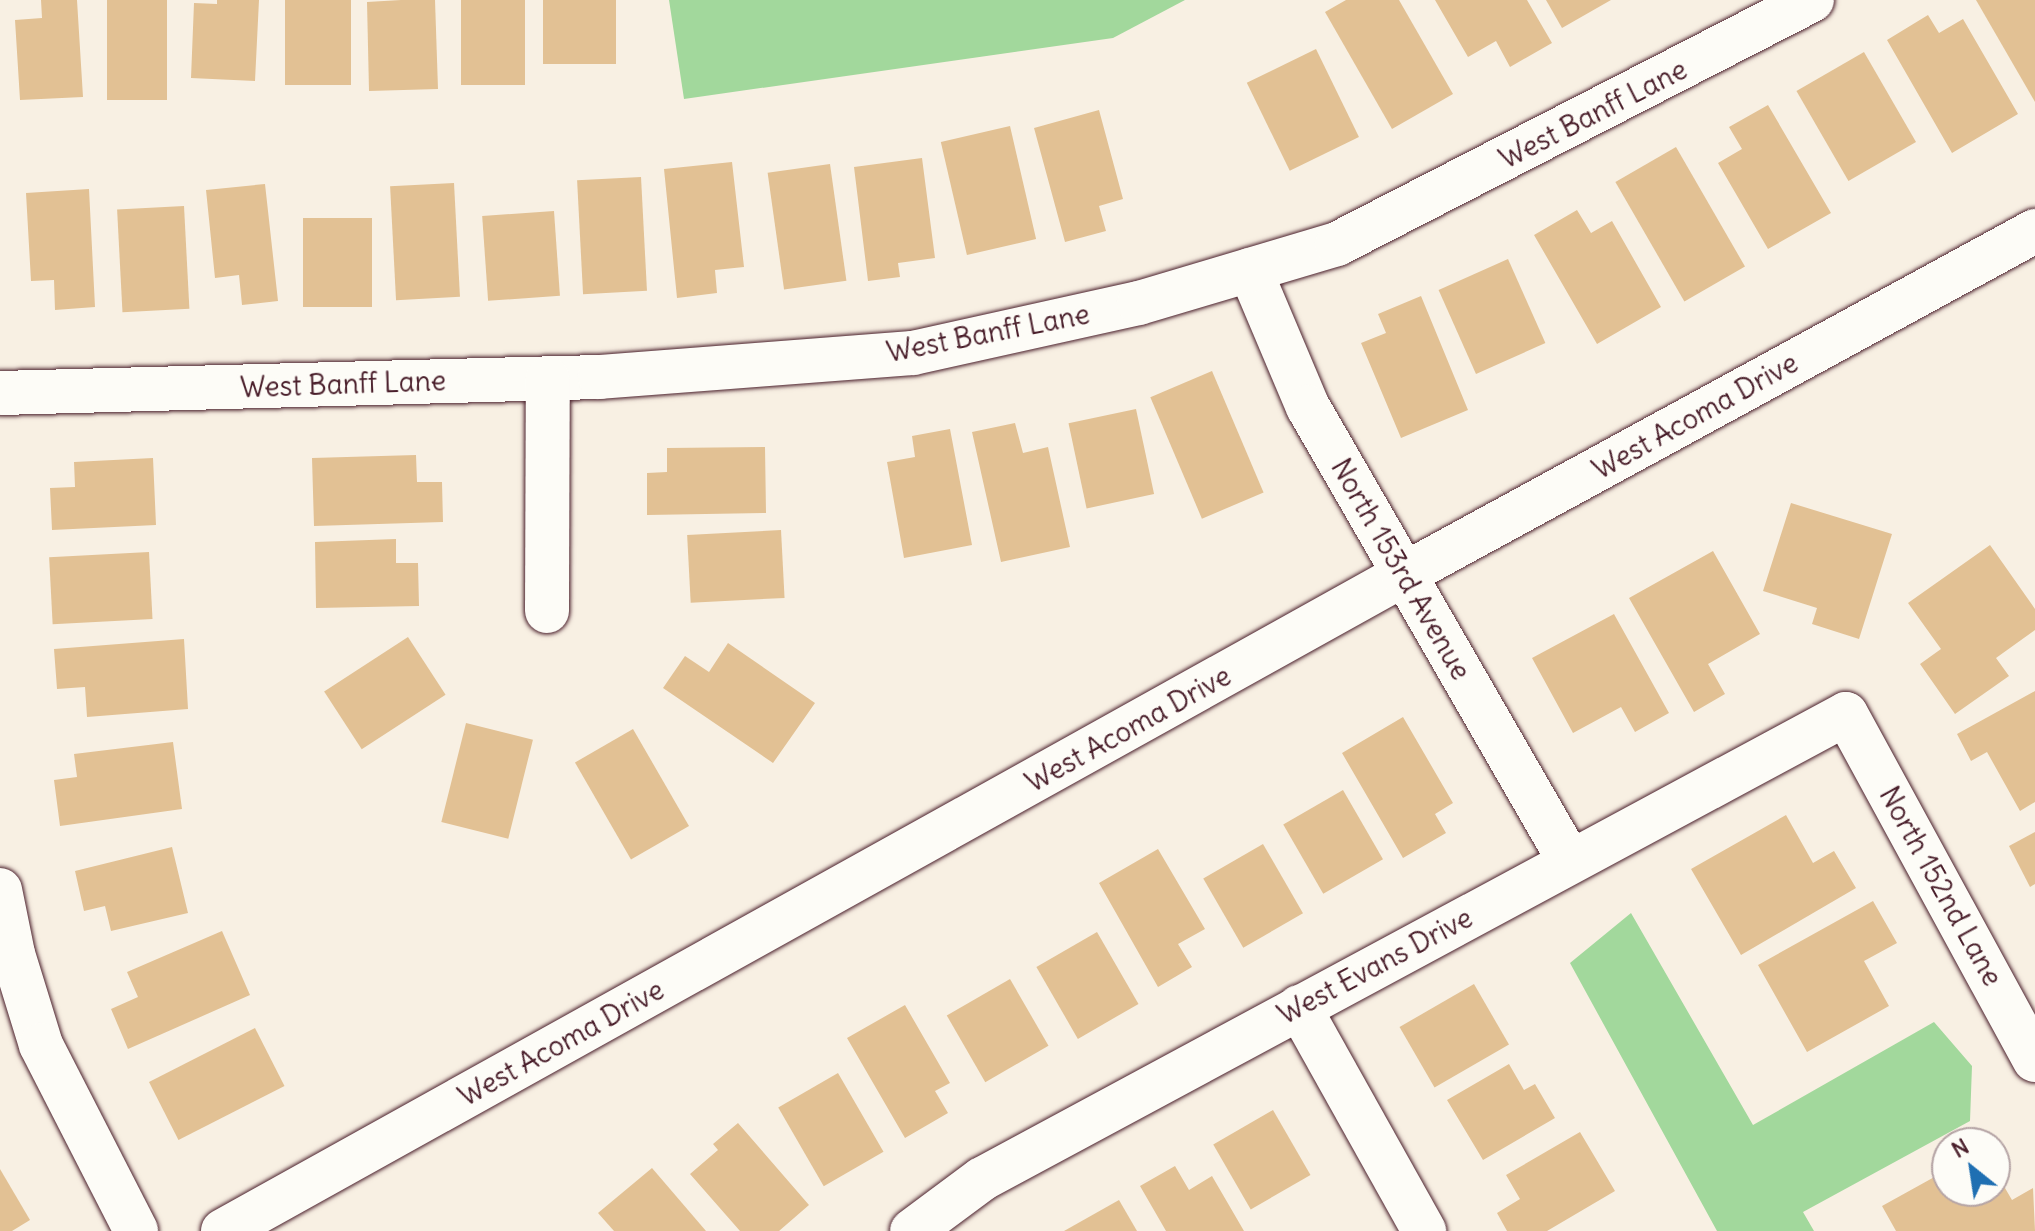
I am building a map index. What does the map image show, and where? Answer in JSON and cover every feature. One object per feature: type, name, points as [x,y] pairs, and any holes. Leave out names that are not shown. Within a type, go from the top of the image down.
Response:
[{"type":"street","name":"West Banff Lane","points":[[0,393],[548,379],[913,353],[1139,303],[1337,244],[1812,0]]},
{"type":"street","name":"West Acoma Drive","points":[[223,1231],[1403,575],[2035,231]]},
{"type":"street","name":"North 153rd Avenue","points":[[1250,270],[1308,407],[1569,860]]},
{"type":"street","points":[[547,611],[548,379]]},
{"type":"street","name":"West Evans Drive","points":[[912,1231],[982,1179],[1569,860],[1846,714]]},
{"type":"street","name":"North 152nd Lane","points":[[1846,714],[2030,1036]]},
{"type":"street","points":[[0,890],[13,954],[41,1045],[136,1231]]},
{"type":"street","points":[[1299,1007],[1424,1231]]},
{"type":"green space","points":[[669,0],[1185,0],[1113,38],[684,99]]},
{"type":"green space","points":[[1631,913],[1753,1125],[1934,1022],[1972,1066],[1970,1121],[1959,1127],[1931,1127],[1931,1142],[1803,1212],[1814,1231],[1717,1231],[1570,963]]},
{"type":"building","points":[[41,0],[77,0],[83,97],[20,100],[15,20],[42,18]]},
{"type":"building","points":[[107,0],[167,0],[167,100],[107,100]]},
{"type":"building","points":[[217,0],[259,0],[255,81],[191,78],[194,3],[217,4]]},
{"type":"building","points":[[285,0],[351,0],[351,85],[285,85]]},
{"type":"building","points":[[435,0],[438,89],[369,91],[367,2]]},
{"type":"building","points":[[461,0],[525,0],[525,85],[461,85]]},
{"type":"building","points":[[543,0],[616,0],[616,64],[543,64]]},
{"type":"building","points":[[1346,0],[1399,0],[1453,94],[1392,129],[1325,12]]},
{"type":"building","points":[[1435,0],[1527,0],[1552,43],[1510,67],[1496,41],[1468,57]]},
{"type":"building","points":[[1546,0],[1611,0],[1562,28]]},
{"type":"building","points":[[1976,0],[2035,0],[2035,102]]},
{"type":"building","points":[[1928,15],[1939,33],[1963,19],[2018,114],[1952,153],[1887,40]]},
{"type":"building","points":[[1316,49],[1359,137],[1290,171],[1247,83]]},
{"type":"building","points":[[1864,52],[1916,142],[1848,181],[1796,91]]},
{"type":"building","points":[[1768,105],[1831,213],[1768,249],[1718,163],[1742,149],[1729,127]]},
{"type":"building","points":[[1099,110],[1123,199],[1099,206],[1106,231],[1065,242],[1034,128]]},
{"type":"building","points":[[1010,126],[1036,239],[967,255],[941,142]]},
{"type":"building","points":[[1676,147],[1745,267],[1684,302],[1615,182]]},
{"type":"building","points":[[922,158],[935,258],[898,263],[900,277],[868,281],[854,167]]},
{"type":"building","points":[[732,162],[744,267],[715,270],[717,293],[677,298],[664,169]]},
{"type":"building","points":[[830,164],[846,281],[784,290],[768,173]]},
{"type":"building","points":[[641,177],[647,291],[583,294],[577,180]]},
{"type":"building","points":[[454,183],[460,297],[396,300],[390,186]]},
{"type":"building","points":[[265,184],[278,301],[242,305],[239,275],[215,278],[206,190]]},
{"type":"building","points":[[89,189],[95,307],[55,310],[54,280],[31,281],[26,193]]},
{"type":"building","points":[[184,206],[189,309],[122,312],[117,210]]},
{"type":"building","points":[[1577,210],[1591,233],[1612,221],[1661,307],[1597,344],[1534,235]]},
{"type":"building","points":[[554,211],[560,296],[488,301],[482,216]]},
{"type":"building","points":[[303,218],[372,218],[372,307],[303,307]]},
{"type":"building","points":[[1508,259],[1545,343],[1476,374],[1439,290]]},
{"type":"building","points":[[1421,296],[1468,410],[1401,438],[1361,343],[1386,333],[1378,314]]},
{"type":"building","points":[[1212,371],[1264,493],[1202,519],[1150,397]]},
{"type":"building","points":[[1136,409],[1154,494],[1087,508],[1069,423]]},
{"type":"building","points":[[1015,423],[1023,453],[1048,447],[1070,547],[1001,562],[972,432]]},
{"type":"building","points":[[950,429],[972,545],[904,558],[887,462],[915,457],[912,436]]},
{"type":"building","points":[[765,447],[766,513],[647,515],[647,473],[667,472],[667,448]]},
{"type":"building","points":[[416,455],[417,482],[442,482],[443,522],[314,526],[312,458]]},
{"type":"building","points":[[153,458],[156,525],[52,530],[50,488],[75,487],[74,462]]},
{"type":"building","points":[[1791,503],[1892,534],[1859,639],[1812,624],[1817,608],[1763,591]]},
{"type":"building","points":[[781,530],[785,598],[691,603],[687,535]]},
{"type":"building","points":[[396,539],[396,563],[418,563],[419,606],[316,608],[315,542]]},
{"type":"building","points":[[1990,545],[2035,609],[2035,630],[1996,658],[2009,676],[1955,714],[1920,664],[1941,649],[1908,603]]},
{"type":"building","points":[[1713,551],[1760,634],[1708,664],[1725,694],[1694,712],[1629,598]]},
{"type":"building","points":[[149,552],[153,619],[53,624],[49,557]]},
{"type":"building","points":[[1614,614],[1669,713],[1635,732],[1621,707],[1573,733],[1532,658]]},
{"type":"building","points":[[408,637],[446,695],[362,749],[324,691]]},
{"type":"building","points":[[184,639],[188,709],[87,717],[85,687],[57,689],[54,649]]},
{"type":"building","points":[[728,643],[815,703],[773,763],[663,688],[685,656],[709,672]]},
{"type":"building","points":[[2035,691],[2035,802],[2020,811],[1987,752],[1971,761],[1957,734]]},
{"type":"building","points":[[1403,717],[1453,803],[1435,814],[1446,833],[1403,858],[1342,753]]},
{"type":"building","points":[[466,723],[533,740],[508,839],[441,822]]},
{"type":"building","points":[[633,729],[689,826],[631,859],[575,762]]},
{"type":"building","points":[[173,742],[182,809],[60,826],[54,780],[77,777],[74,754]]},
{"type":"building","points":[[1343,790],[1383,859],[1323,894],[1283,824]]},
{"type":"building","points":[[1786,815],[1813,863],[1834,851],[1856,888],[1741,955],[1691,869]]},
{"type":"building","points":[[2035,832],[2035,884],[2030,887],[2009,846]]},
{"type":"building","points":[[1263,844],[1303,913],[1243,948],[1203,879]]},
{"type":"building","points":[[172,847],[188,913],[111,931],[105,906],[84,911],[75,871]]},
{"type":"building","points":[[1158,849],[1205,929],[1178,944],[1192,967],[1158,987],[1099,883]]},
{"type":"building","points":[[1873,901],[1897,943],[1864,961],[1889,1006],[1807,1052],[1758,965]]},
{"type":"building","points":[[222,931],[250,995],[128,1049],[111,1009],[138,997],[127,972]]},
{"type":"building","points":[[1097,932],[1138,1004],[1078,1039],[1036,967]]},
{"type":"building","points":[[1010,979],[1048,1046],[985,1082],[947,1016]]},
{"type":"building","points":[[1474,984],[1509,1045],[1435,1088],[1400,1027]]},
{"type":"building","points":[[905,1005],[950,1083],[935,1091],[948,1113],[905,1138],[847,1038]]},
{"type":"building","points":[[255,1028],[285,1086],[178,1140],[149,1082]]},
{"type":"building","points":[[1509,1064],[1524,1090],[1535,1084],[1555,1118],[1483,1160],[1447,1100]]},
{"type":"building","points":[[838,1073],[884,1152],[824,1186],[778,1108]]},
{"type":"building","points":[[1273,1110],[1310,1175],[1251,1209],[1213,1144]]},
{"type":"building","points":[[738,1123],[809,1205],[779,1231],[740,1231],[690,1174],[718,1150],[713,1144]]},
{"type":"building","points":[[1580,1132],[1615,1191],[1547,1231],[1507,1231],[1497,1213],[1520,1199],[1506,1175]]},
{"type":"building","points":[[1175,1166],[1189,1190],[1212,1176],[1244,1231],[1166,1231],[1140,1186]]},
{"type":"building","points":[[652,1168],[706,1231],[614,1231],[598,1213]]},
{"type":"building","points":[[0,1169],[30,1220],[12,1231],[0,1231]]},
{"type":"building","points":[[1931,1179],[1931,1207],[2011,1207],[2011,1198],[2033,1188],[2035,1231],[1896,1231],[1882,1206]]},
{"type":"building","points":[[1119,1200],[1137,1231],[1064,1231]]}]
